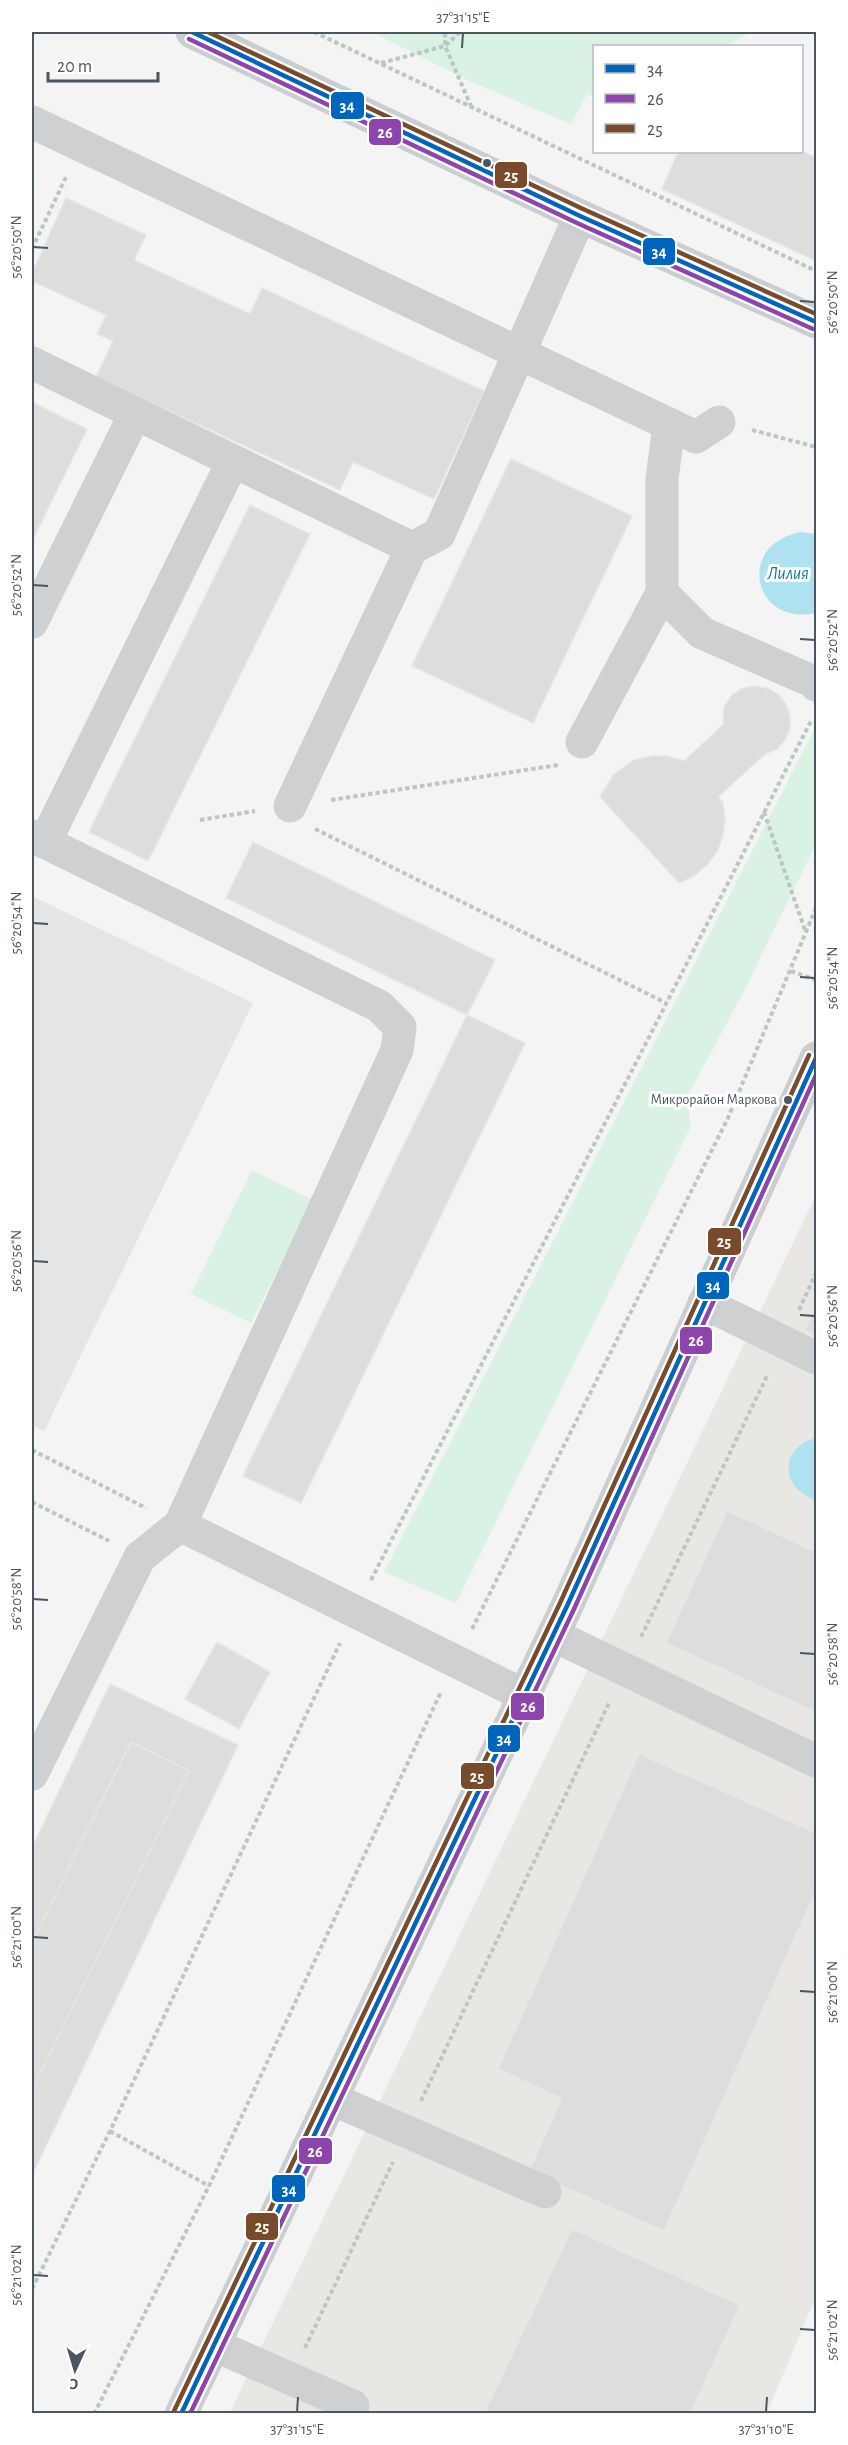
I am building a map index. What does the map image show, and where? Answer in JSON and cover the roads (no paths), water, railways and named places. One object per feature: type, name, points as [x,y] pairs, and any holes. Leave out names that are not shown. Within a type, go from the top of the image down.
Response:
[{"type":"main road","points":[[192,32],[580,216],[816,322]]},
{"type":"main road","points":[[181,2414],[525,1695],[816,1058]]},
{"type":"lane","points":[[32,122],[696,437],[719,422]]},
{"type":"lane","points":[[297,815],[412,548],[439,534],[580,216]]},
{"type":"lane","points":[[32,363],[412,548]]},
{"type":"lane","points":[[32,622],[135,414]]},
{"type":"lane","points":[[582,742],[662,593],[662,479],[669,424]]},
{"type":"lane","points":[[33,1768],[140,1557],[180,1525],[397,1050],[400,1027],[379,1006],[38,839],[233,461]]},
{"type":"lane","points":[[662,593],[702,633],[812,681],[816,686]]},
{"type":"lane","points":[[704,1303],[816,1358]]},
{"type":"lane","points":[[180,1525],[525,1695]]},
{"type":"lane","points":[[553,1635],[816,1761]]},
{"type":"lane","points":[[332,2099],[545,2192]]},
{"type":"lane","points":[[214,2345],[353,2406]]},
{"type":"water","name":"Лилия","points":[[801,532],[816,534],[816,613],[795,614],[778,608],[766,597],[760,582],[760,567],[767,552],[780,540]]},
{"type":"water","points":[[816,1438],[816,1500],[804,1495],[796,1487],[790,1478],[789,1468],[790,1459],[795,1450]]},
{"type":"place","name":"Микрорайон Маркова","points":[[788,1100]]}]
